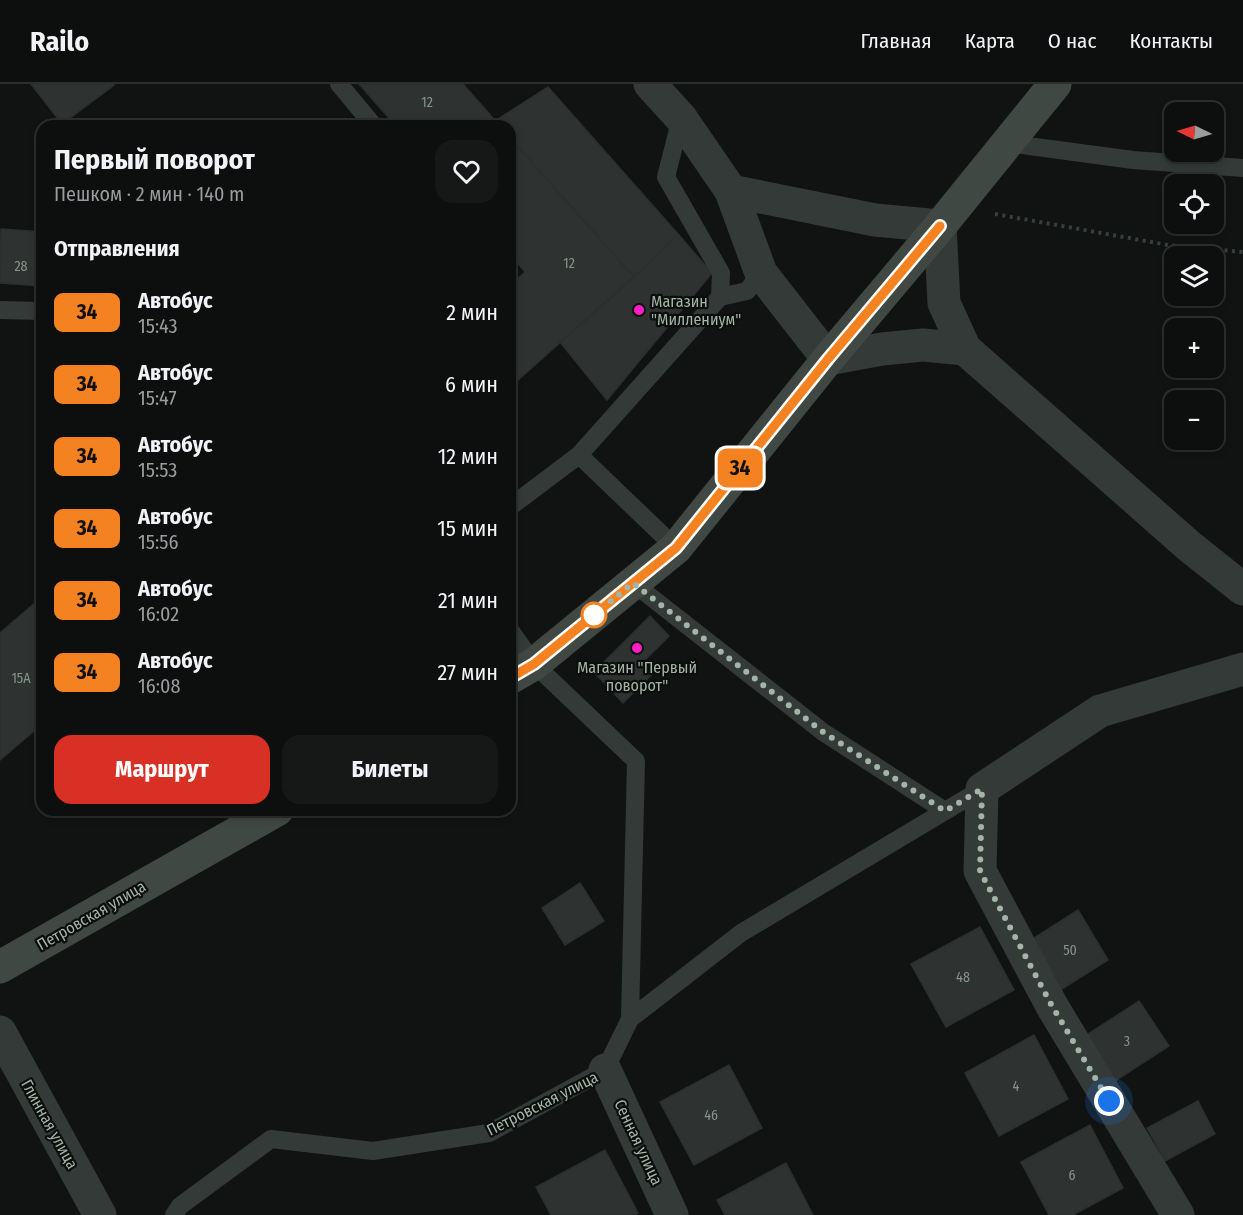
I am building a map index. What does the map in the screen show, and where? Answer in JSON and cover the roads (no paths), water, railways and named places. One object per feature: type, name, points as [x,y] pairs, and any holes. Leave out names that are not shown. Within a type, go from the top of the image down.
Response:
[{"type":"main road","points":[[522,671],[676,548],[828,359],[948,217],[1054,84]]},
{"type":"main road","name":"Петровская улица","points":[[0,967],[266,816]]},
{"type":"street","points":[[650,84],[681,118],[731,191],[760,273],[828,359],[882,349],[923,345],[965,349]]},
{"type":"street","points":[[731,191],[875,220],[948,217],[944,303],[965,349],[1189,546],[1243,589]]},
{"type":"street","points":[[1178,1215],[1052,1006],[980,871],[982,789],[1100,711],[1243,669]]},
{"type":"street","name":"Глинная улица","points":[[0,1032],[100,1215]]},
{"type":"street","name":"Сенная улица","points":[[605,1070],[672,1215]]},
{"type":"lane","points":[[339,84],[369,120]]},
{"type":"lane","points":[[681,118],[666,177],[721,273],[720,297]]},
{"type":"lane","points":[[1007,143],[1133,160],[1243,168]]},
{"type":"lane","points":[[516,502],[579,455],[720,297],[747,291],[760,273]]},
{"type":"lane","points":[[0,310],[36,311]]},
{"type":"lane","points":[[579,455],[676,548]]},
{"type":"lane","points":[[633,583],[823,732],[945,811]]},
{"type":"lane","points":[[516,650],[522,671],[636,761],[630,1019]]},
{"type":"lane","name":"Петровская улица","points":[[174,1215],[180,1206],[271,1139],[373,1151],[489,1133],[605,1070],[630,1019],[741,933],[982,789]]},
{"type":"place","name":"Магазин \"Миллениум\"","points":[[639,310]]},
{"type":"place","name":"Магазин \"Первый поворот\"","points":[[637,648]]}]
